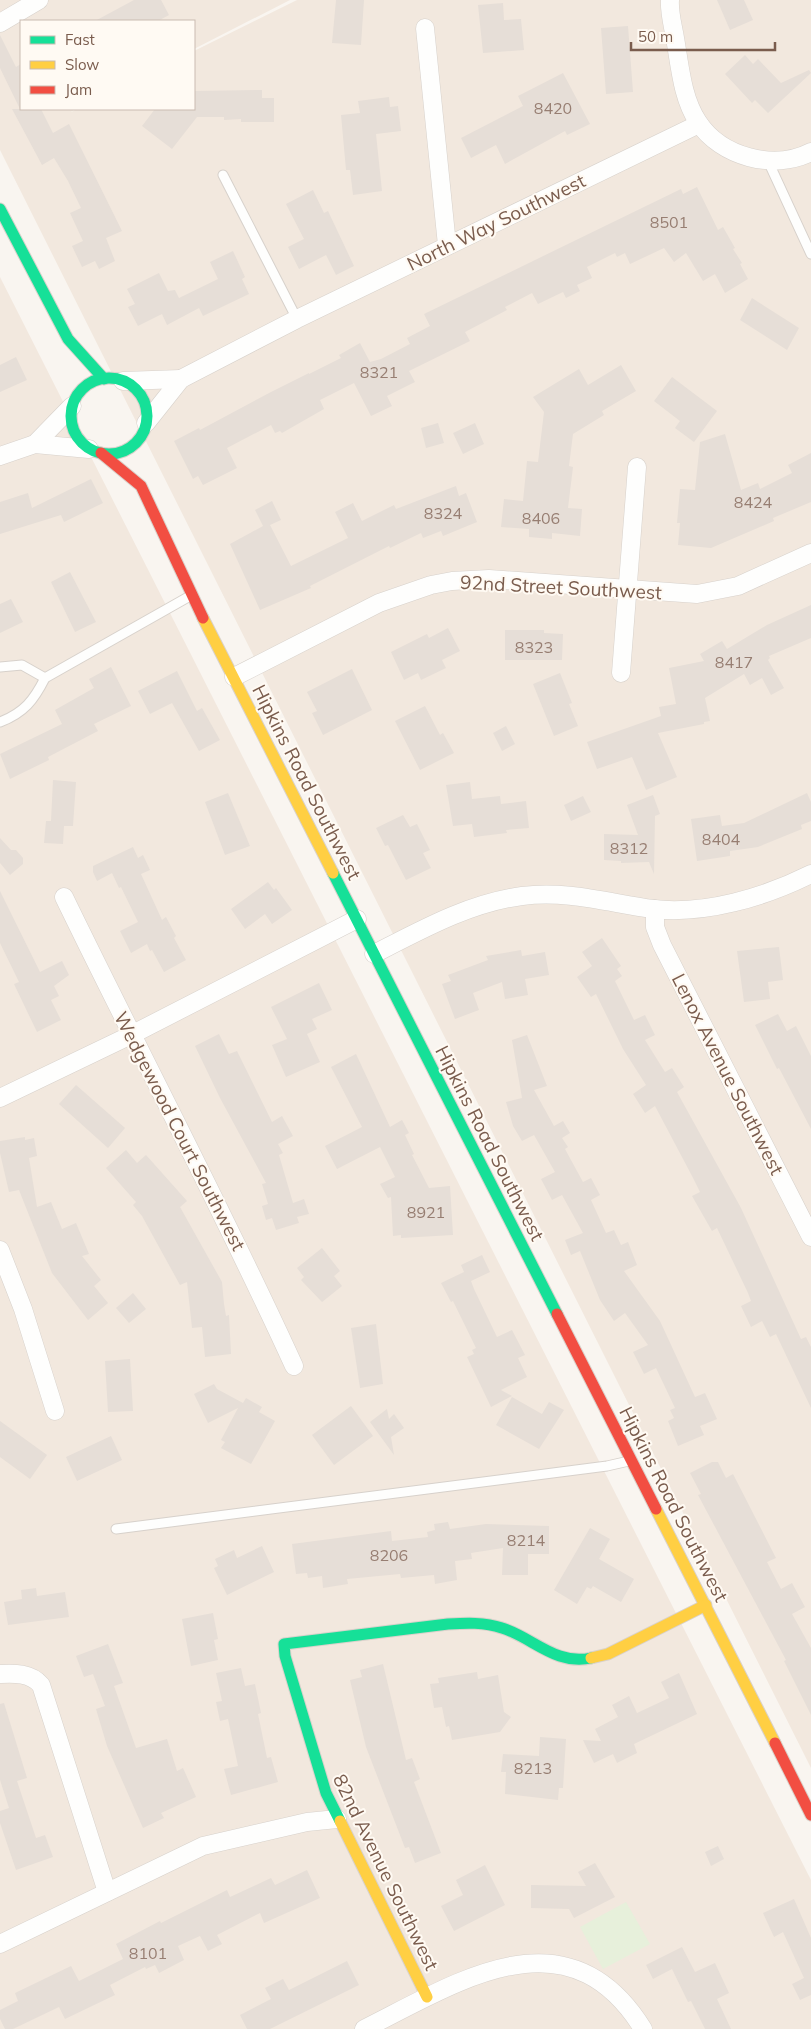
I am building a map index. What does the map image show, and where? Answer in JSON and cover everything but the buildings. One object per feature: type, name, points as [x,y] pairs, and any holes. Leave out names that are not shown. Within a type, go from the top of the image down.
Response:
[{"type":"street","points":[[0,22],[39,0]]},
{"type":"street","points":[[670,0],[684,87],[689,106],[699,124],[711,136],[745,156],[768,161],[787,160],[811,152]]},
{"type":"street","points":[[425,28],[447,246]]},
{"type":"street","name":"North Way Southwest","points":[[123,381],[181,379],[297,319],[699,124]]},
{"type":"street","points":[[0,209],[68,339],[104,379]]},
{"type":"street","points":[[68,339],[71,358]]},
{"type":"street","points":[[74,376],[75,401],[71,418],[73,430],[80,441],[95,451]]},
{"type":"street","points":[[35,444],[75,401],[85,387],[104,379],[123,381],[134,388],[142,398],[146,410],[142,452]]},
{"type":"street","name":"North Way Southwest","points":[[144,429],[181,379]]},
{"type":"street","points":[[0,454],[35,444],[113,454],[124,451],[144,429]]},
{"type":"street","name":"Hipkins Road Southwest","points":[[95,451],[141,486]]},
{"type":"street","points":[[621,673],[636,467]]},
{"type":"street","name":"Hipkins Road Southwest","points":[[141,468],[141,486],[192,594],[811,1815]]},
{"type":"street","name":"92nd Street Southwest","points":[[234,677],[379,603],[430,585],[452,581],[489,579],[697,594],[738,586],[811,553]]},
{"type":"street","points":[[374,954],[448,917],[490,903],[522,896],[590,897],[655,909],[690,909],[725,904],[760,894],[811,874]]},
{"type":"street","name":"Wedgewood Court Southwest","points":[[64,897],[131,1035],[250,1270],[294,1366]]},
{"type":"street","name":"Lenox Avenue Southwest","points":[[655,909],[654,927],[662,945],[811,1237]]},
{"type":"street","points":[[0,1098],[131,1035],[357,919]]},
{"type":"street","points":[[0,1250],[23,1308],[55,1411]]},
{"type":"street","name":"82nd Avenue Southwest","points":[[427,1997],[350,1841],[337,1819],[318,1770],[285,1656],[284,1644],[468,1623],[504,1628],[560,1658],[576,1661],[592,1660],[608,1654],[706,1605]]},
{"type":"street","points":[[0,1674],[22,1674],[37,1680],[41,1685],[107,1892]]},
{"type":"street","points":[[0,1944],[203,1846],[307,1822],[337,1819]]},
{"type":"street","points":[[364,2029],[475,1974],[500,1967],[533,1963],[554,1964],[570,1968],[603,1984],[628,2006],[643,2029]]},
{"type":"lane","points":[[768,161],[811,254]]},
{"type":"lane","points":[[223,175],[297,319]]},
{"type":"lane","points":[[0,722],[23,711],[34,699],[45,678],[192,594]]},
{"type":"lane","points":[[0,667],[22,665],[45,678]]},
{"type":"lane","points":[[116,1529],[597,1467],[632,1460]]},
{"type":"shaded area","points":[[0,0],[290,0],[195,48],[195,20],[20,20],[20,110],[74,110],[71,112],[75,110],[195,110],[195,51],[297,0],[811,0],[811,1768],[0,150]]},
{"type":"shaded area","points":[[0,277],[811,1880],[811,2029],[0,2029]]},
{"type":"green space","points":[[626,1902],[650,1944],[603,1969],[580,1927]]},
{"type":"traffic: fast","points":[[0,209],[68,339],[104,379]]},
{"type":"traffic: fast","points":[[109,378],[123,381],[136,389],[144,402],[147,416],[144,430],[136,443],[123,451],[109,454],[95,451],[82,443],[74,430],[71,416],[74,402],[82,389],[95,381],[109,378]]},
{"type":"traffic: fast","points":[[333,873],[557,1314]]},
{"type":"traffic: fast","points":[[340,1821],[326,1793],[285,1656],[284,1644],[448,1624],[475,1623],[513,1632],[555,1654],[567,1658],[591,1658]]},
{"type":"traffic: slow","points":[[203,618],[333,873]]},
{"type":"traffic: slow","points":[[656,1509],[775,1743]]},
{"type":"traffic: slow","points":[[591,1658],[608,1654],[706,1605]]},
{"type":"traffic: slow","points":[[340,1821],[427,1997]]},
{"type":"traffic: jam","points":[[101,453],[141,486],[203,618]]},
{"type":"traffic: jam","points":[[557,1314],[656,1509]]},
{"type":"traffic: jam","points":[[775,1743],[811,1815]]}]
